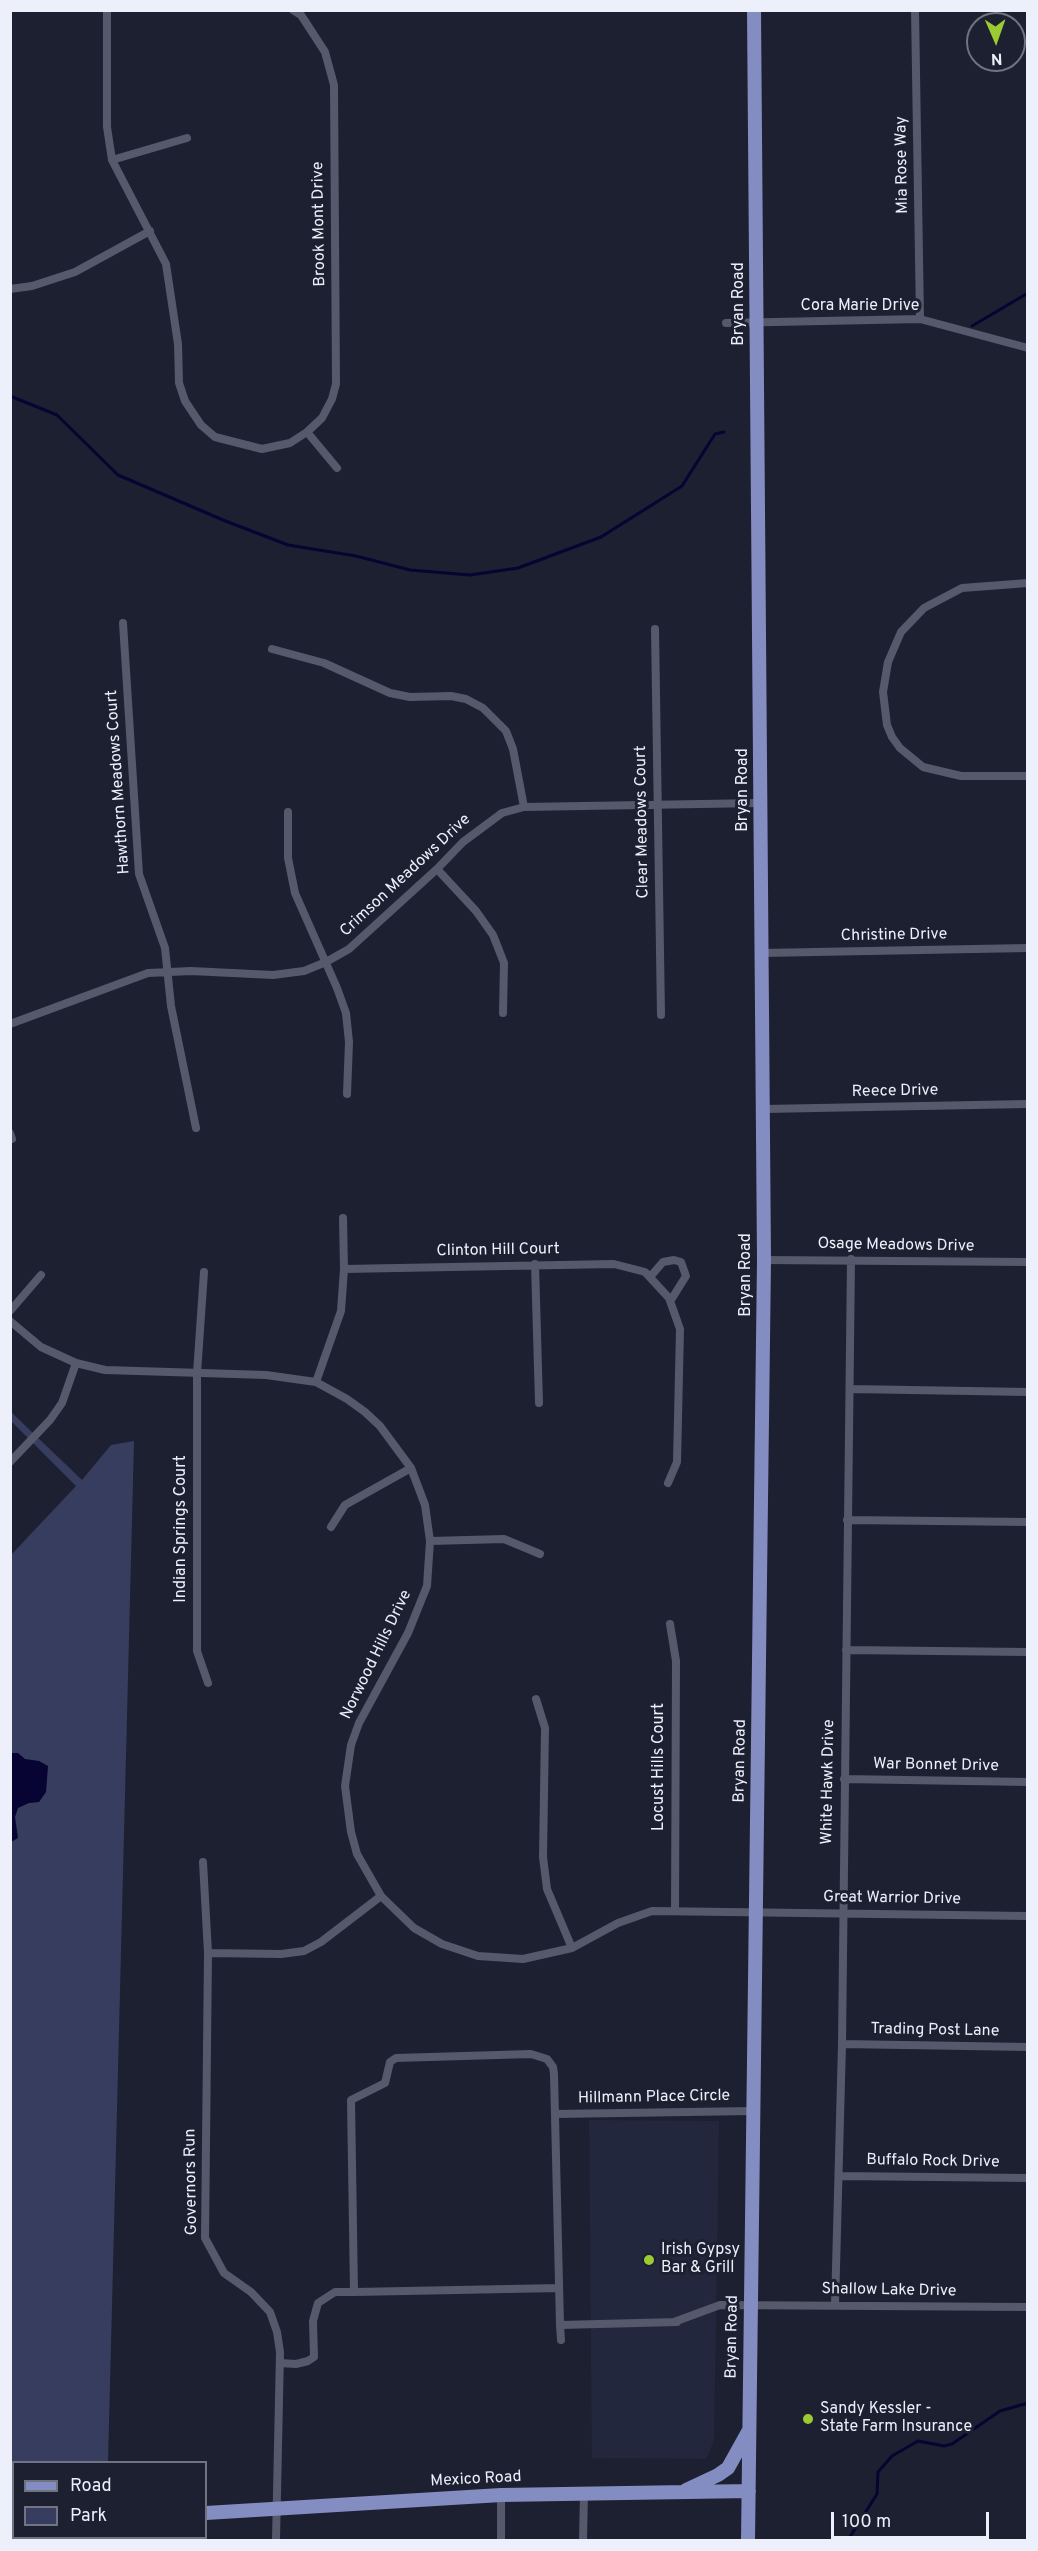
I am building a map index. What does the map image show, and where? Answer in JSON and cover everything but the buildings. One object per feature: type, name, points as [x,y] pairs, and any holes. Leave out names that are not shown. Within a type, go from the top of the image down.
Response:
[{"type":"main road","name":"Bryan Road","points":[[748,2541],[764,1260],[754,10]]},
{"type":"main road","points":[[681,2492],[728,2468],[749,2431]]},
{"type":"main road","name":"Mexico Road","points":[[207,2514],[501,2495],[748,2491]]},
{"type":"street","name":"Brook Mont Drive","points":[[107,10],[107,127],[112,160],[129,197],[150,231],[166,264],[178,344],[179,383],[185,401],[201,425],[215,437],[262,449],[290,443],[308,432],[322,418],[336,384],[334,85],[325,52],[300,12]]},
{"type":"street","name":"Mia Rose Way","points":[[915,10],[920,319]]},
{"type":"street","points":[[112,160],[187,138]]},
{"type":"street","points":[[10,289],[32,286],[75,272],[150,231]]},
{"type":"street","name":"Cora Marie Drive","points":[[726,323],[920,319],[1028,348]]},
{"type":"street","points":[[308,432],[337,468]]},
{"type":"street","points":[[1028,583],[963,588],[924,608],[901,632],[888,662],[883,692],[887,725],[892,737],[900,748],[923,766],[961,776],[1028,776]]},
{"type":"street","name":"Hawthorn Meadows Court","points":[[123,623],[139,874],[165,948],[171,1006],[196,1128]]},
{"type":"street","name":"Clear Meadows Court","points":[[655,629],[661,1015]]},
{"type":"street","points":[[272,649],[324,663],[390,693],[410,697],[451,696],[466,699],[483,708],[495,717],[509,740],[524,807]]},
{"type":"street","name":"Crimson Meadows Drive","points":[[10,1024],[131,978],[168,971],[273,975],[304,971],[326,962],[349,949],[437,869],[463,842],[502,813],[524,807],[760,803]]},
{"type":"street","points":[[288,812],[288,858],[292,884],[346,1013],[350,1042],[347,1094]]},
{"type":"street","points":[[437,869],[476,911],[493,935],[504,963],[503,1013]]},
{"type":"street","name":"Christine Drive","points":[[762,953],[1028,948]]},
{"type":"street","name":"Reece Drive","points":[[764,1109],[1028,1104]]},
{"type":"street","points":[[316,1382],[340,1311],[344,1269],[343,1218]]},
{"type":"street","name":"White Hawk Drive","points":[[835,2305],[842,2044],[851,1259]]},
{"type":"street","name":"Osage Meadows Drive","points":[[764,1260],[1028,1262]]},
{"type":"street","points":[[650,1277],[663,1262],[681,1262],[686,1276],[671,1300]]},
{"type":"street","points":[[535,1264],[539,1403]]},
{"type":"street","name":"Clinton Hill Court","points":[[344,1269],[623,1264],[650,1277],[671,1300],[680,1329],[677,1462],[668,1483]]},
{"type":"street","name":"Indian Springs Court","points":[[204,1272],[197,1373],[197,1651],[208,1683]]},
{"type":"street","points":[[10,1311],[41,1275]]},
{"type":"street","name":"Norwood Hills Drive","points":[[10,1321],[41,1347],[76,1363],[128,1373],[267,1375],[316,1382],[365,1412],[380,1426],[411,1468],[425,1505],[430,1541],[427,1586],[423,1600],[359,1723],[345,1774],[345,1798],[354,1846],[381,1896],[414,1928],[442,1944],[478,1956],[523,1959],[572,1948],[631,1917],[652,1911],[756,1912]]},
{"type":"street","points":[[10,1462],[50,1420],[62,1403],[76,1363]]},
{"type":"street","points":[[850,1389],[1028,1392]]},
{"type":"street","points":[[331,1527],[345,1505],[411,1468]]},
{"type":"street","points":[[847,1520],[1028,1522]]},
{"type":"street","points":[[430,1541],[504,1539],[540,1554]]},
{"type":"street","name":"Locust Hills Court","points":[[670,1624],[676,1661],[675,1911]]},
{"type":"street","points":[[846,1650],[1028,1652]]},
{"type":"street","points":[[536,1699],[545,1728],[543,1857],[547,1889],[572,1948]]},
{"type":"street","name":"War Bonnet Drive","points":[[844,1779],[1028,1782]]},
{"type":"street","name":"Governors Run","points":[[203,1862],[208,1953],[205,2238],[224,2273],[251,2292],[270,2312],[277,2332],[280,2363],[276,2541]]},
{"type":"street","points":[[208,1953],[281,1954],[303,1951],[321,1942],[381,1896]]},
{"type":"street","name":"Great Warrior Drive","points":[[756,1912],[1028,1916]]},
{"type":"street","name":"Trading Post Lane","points":[[842,2044],[1028,2047]]},
{"type":"street","name":"Hillmann Place Circle","points":[[354,2292],[351,2100],[385,2083],[390,2062],[396,2058],[537,2055],[547,2059],[553,2067],[556,2114],[753,2111]]},
{"type":"street","points":[[556,2114],[561,2340]]},
{"type":"street","name":"Buffalo Rock Drive","points":[[839,2176],[1028,2178]]},
{"type":"street","points":[[280,2363],[296,2364],[314,2357],[313,2321],[318,2303],[335,2292],[559,2288]]},
{"type":"street","name":"Shallow Lake Drive","points":[[560,2325],[676,2322],[713,2307],[835,2305],[1028,2307]]},
{"type":"street","points":[[583,2541],[584,2493]]},
{"type":"street","points":[[501,2495],[501,2541]]},
{"type":"shaded area","points":[[11,1753],[18,1753],[25,1759],[39,1761],[48,1766],[46,1792],[39,1802],[18,1808],[15,1817],[18,1838],[11,1842]]},
{"type":"shaded area","points":[[589,2120],[719,2121],[714,2441],[706,2459],[592,2458]]},
{"type":"green space","points":[[10,1411],[82,1480],[111,1445],[134,1441],[108,2461],[12,2461],[12,2494],[11,1555],[76,1486],[11,1421]]},
{"type":"waterway","points":[[972,326],[1028,293]]},
{"type":"waterway","points":[[10,396],[57,415],[118,475],[223,520],[288,545],[356,556],[410,570],[470,575],[518,568],[601,537],[682,486],[715,434],[724,432]]},
{"type":"waterway","points":[[848,2540],[877,2494],[878,2472],[892,2456],[918,2441],[944,2446],[952,2444],[1000,2411],[1028,2403]]},
{"type":"place","name":"Irish Gypsy Bar & Grill","points":[[649,2260]]},
{"type":"place","name":"Sandy Kessler - State Farm Insurance","points":[[808,2419]]}]
